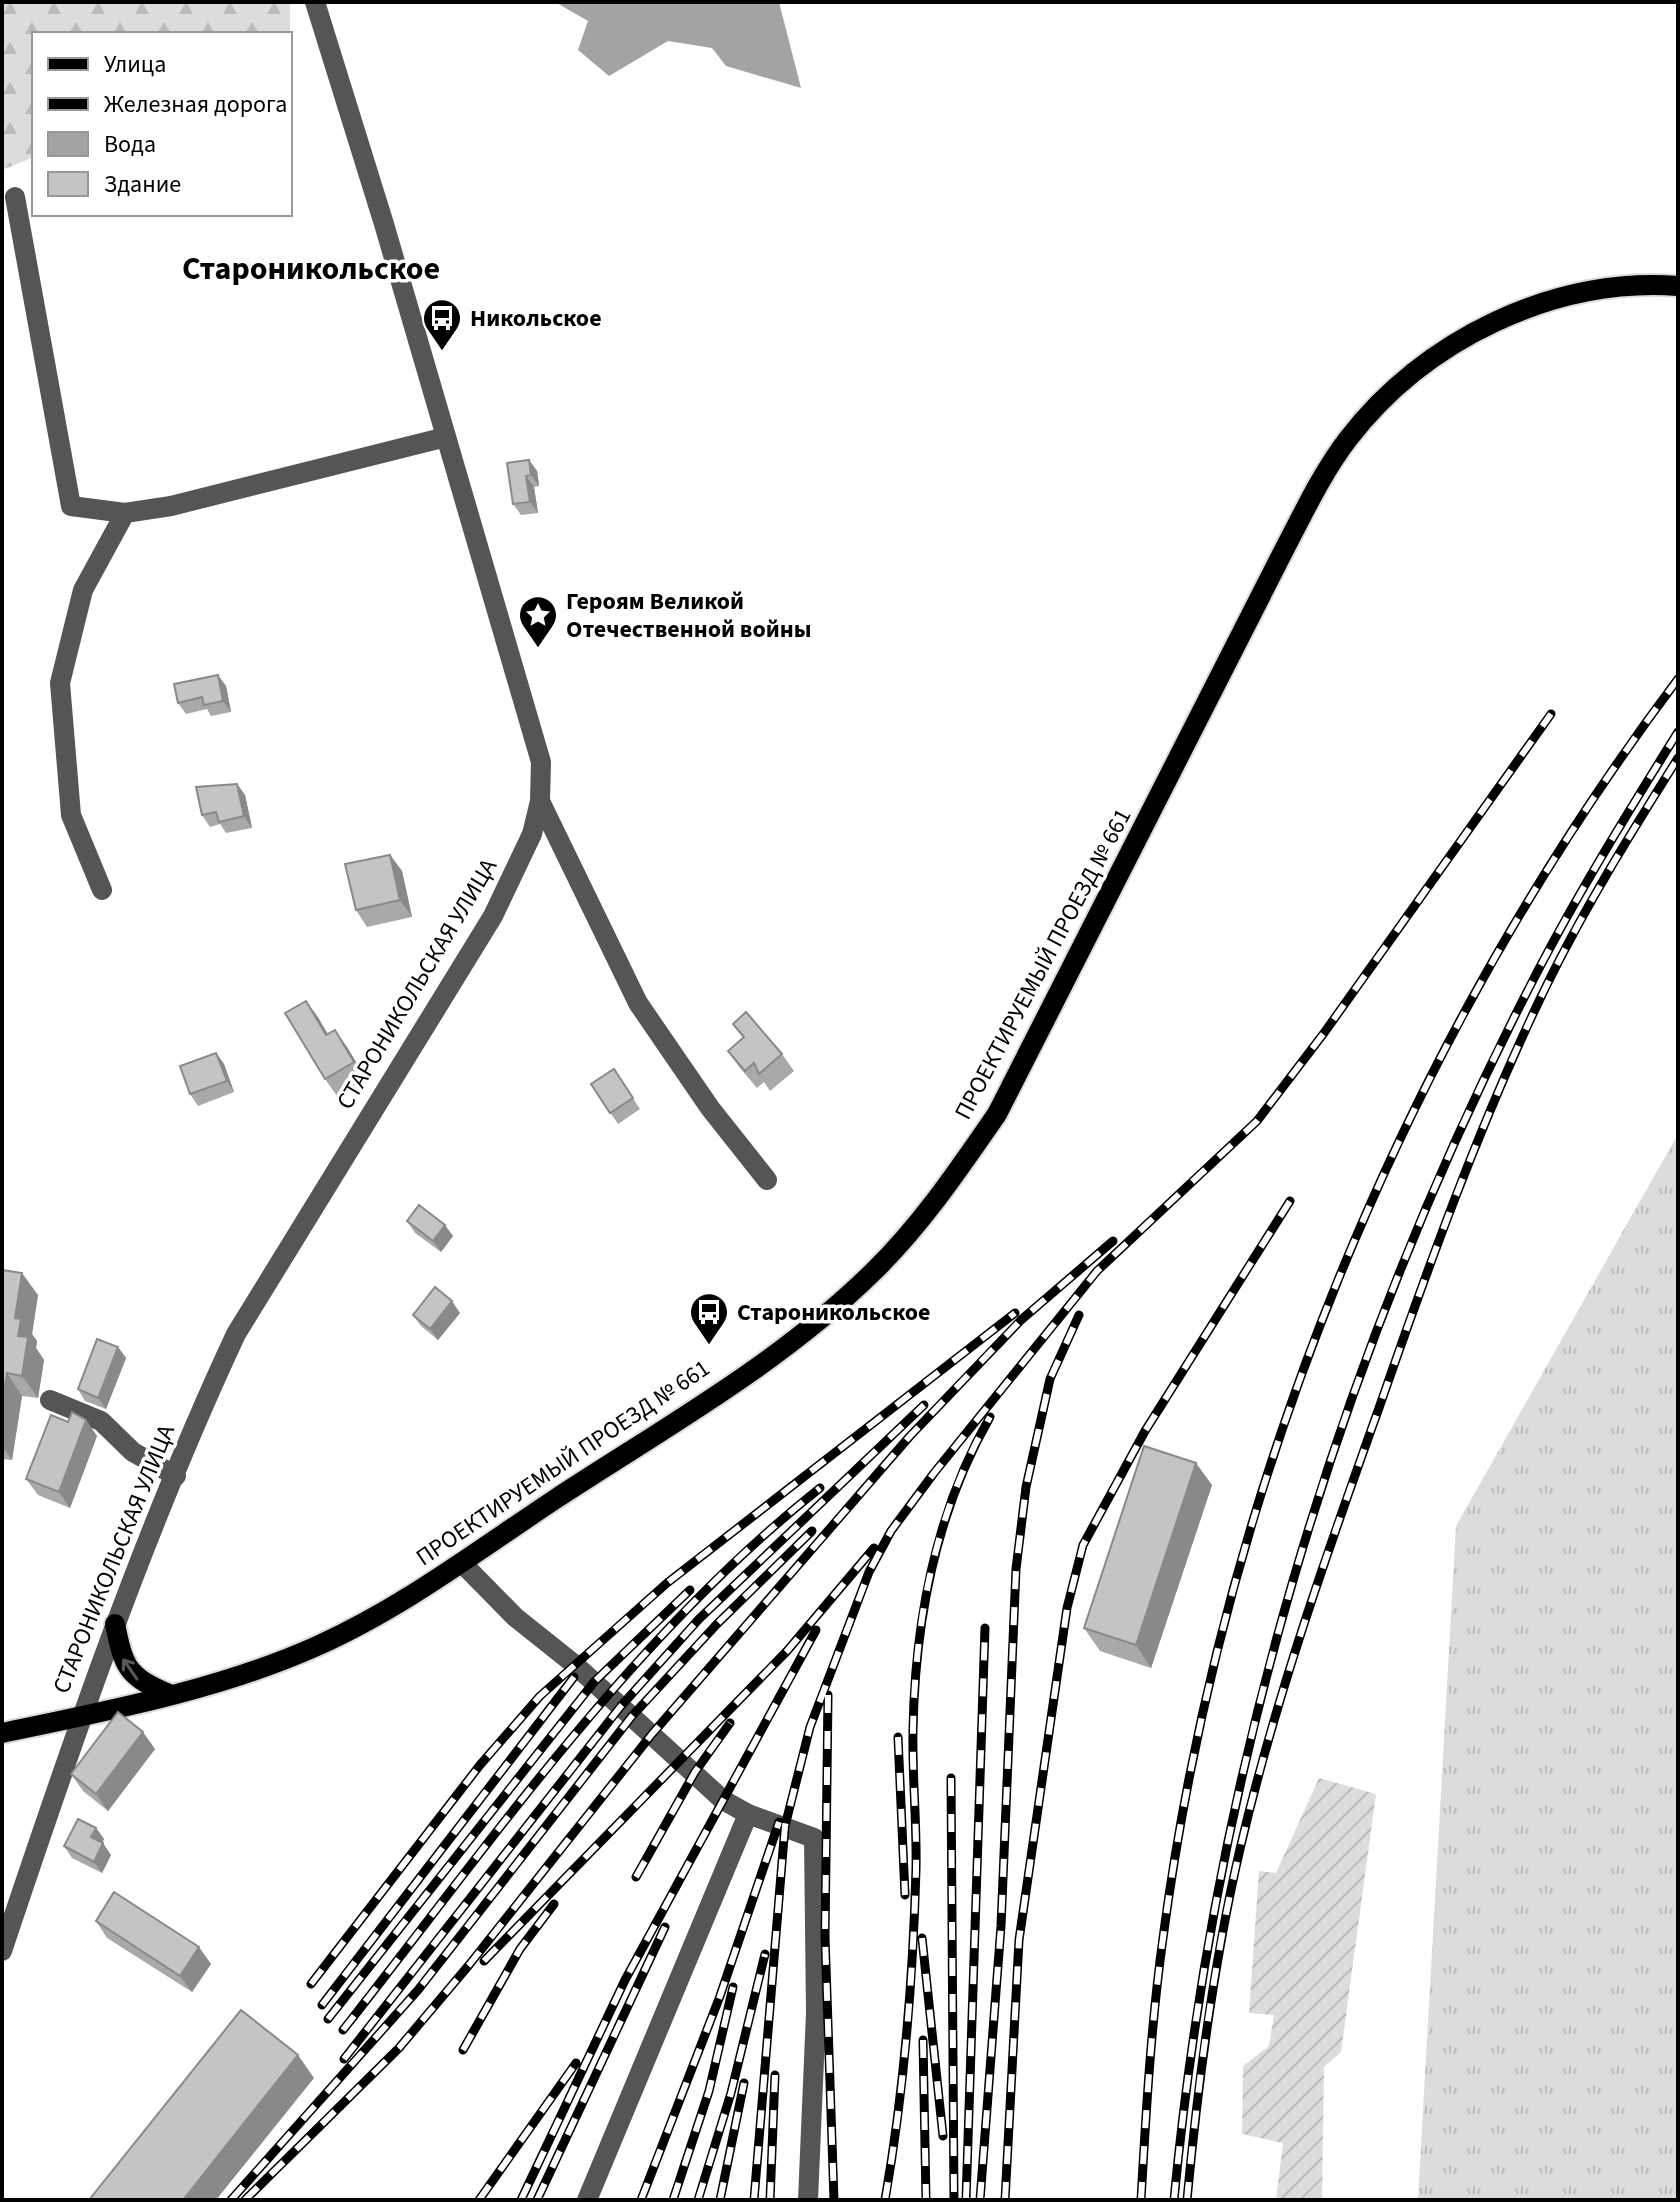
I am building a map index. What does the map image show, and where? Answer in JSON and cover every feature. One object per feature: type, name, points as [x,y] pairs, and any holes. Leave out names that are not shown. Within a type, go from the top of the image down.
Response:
[{"type":"main road","name":"ПРОЕКТИРУЕМЫЙ ПРОЕЗД № 661","points":[[2,1733],[169,1694],[318,1646],[463,1564],[775,1353],[873,1272],[946,1190],[997,1114],[1323,477],[1348,439],[1392,391],[1473,333],[1538,305],[1616,287],[1678,286]]},
{"type":"main road","points":[[115,1624],[123,1659],[130,1673],[139,1681],[169,1694]]},
{"type":"street","name":"СТАРОНИКОЛЬСКАЯ УЛИЦА","points":[[2,1951],[80,1715],[236,1334],[493,916],[532,834],[540,801],[541,762],[315,2]]},
{"type":"street","points":[[15,197],[71,506],[125,513],[171,506],[446,437]]},
{"type":"street","points":[[102,890],[71,815],[60,683],[83,590],[125,513]]},
{"type":"street","points":[[540,801],[638,1003],[710,1108],[767,1180]]},
{"type":"street","points":[[50,1400],[101,1421],[133,1452],[176,1476]]},
{"type":"street","points":[[463,1564],[515,1617],[574,1664],[723,1800],[748,1814],[814,1838],[816,2013],[808,2200]]},
{"type":"street","points":[[587,2200],[748,1814]]},
{"type":"green space","points":[[2,2],[290,2],[290,32],[32,32],[32,158],[2,170]]},
{"type":"green space","points":[[1678,1134],[1678,2200],[1418,2200],[1456,1526]]},
{"type":"green space","points":[[1319,1778],[1376,1794],[1341,2052],[1324,2067],[1322,2200],[1276,2200],[1283,2143],[1242,2134],[1243,2066],[1269,2046],[1274,2015],[1249,2013],[1259,1871],[1276,1873]]},
{"type":"water","points":[[555,2],[779,2],[801,88],[726,66],[712,48],[668,41],[609,76],[578,50],[588,21]]},
{"type":"building","points":[[529,460],[531,475],[526,476],[530,502],[513,504],[507,463]]},
{"type":"building","points":[[218,675],[223,701],[204,705],[202,697],[178,703],[174,684]]},
{"type":"building","points":[[237,784],[244,816],[219,822],[216,812],[202,815],[196,787]]},
{"type":"building","points":[[390,855],[400,900],[356,910],[345,864]]},
{"type":"building","points":[[306,1001],[326,1035],[335,1030],[354,1062],[325,1079],[285,1013]]},
{"type":"building","points":[[746,1012],[782,1054],[759,1074],[754,1063],[745,1071],[728,1051],[744,1037],[733,1024]]},
{"type":"building","points":[[216,1053],[227,1081],[190,1094],[180,1066]]},
{"type":"building","points":[[614,1069],[633,1098],[610,1113],[591,1084]]},
{"type":"building","points":[[419,1205],[445,1225],[433,1241],[407,1221]]},
{"type":"building","points":[[2,1270],[22,1273],[15,1318],[21,1319],[18,1336],[28,1337],[22,1376],[7,1373],[2,1403]]},
{"type":"building","points":[[435,1287],[452,1301],[430,1329],[413,1315]]},
{"type":"building","points":[[97,1339],[118,1347],[98,1398],[78,1389]]},
{"type":"building","points":[[72,1412],[86,1420],[59,1492],[26,1479],[51,1415],[68,1422]]},
{"type":"building","points":[[1144,1446],[1196,1463],[1136,1645],[1084,1628]]},
{"type":"building","points":[[118,1712],[143,1732],[96,1794],[71,1774]]},
{"type":"building","points":[[78,1819],[96,1828],[91,1837],[103,1843],[94,1862],[64,1846]]},
{"type":"building","points":[[114,1892],[199,1947],[180,1976],[96,1921]]},
{"type":"building","points":[[241,2010],[298,2055],[183,2200],[89,2200]]},
{"type":"railway","points":[[1141,2200],[1159,1971],[1191,1769],[1230,1601],[1280,1437],[1340,1276],[1410,1118],[1490,966],[1579,820],[1678,679]]},
{"type":"railway","points":[[754,2200],[785,1826],[810,1727],[869,1572],[891,1531],[934,1473],[1097,1271],[1257,1121],[1324,1033],[1551,714]]},
{"type":"railway","points":[[1174,2200],[1193,2043],[1219,1886],[1253,1732],[1294,1578],[1342,1428],[1397,1279],[1459,1133],[1528,990],[1581,892],[1678,732]]},
{"type":"railway","points":[[1187,2200],[1208,2024],[1230,1893],[1269,1737],[1321,1572],[1434,1253],[1517,1049],[1588,906],[1678,758]]},
{"type":"railway","points":[[1005,2200],[1019,1940],[1067,1608],[1083,1545],[1145,1431],[1290,1201]]},
{"type":"railway","points":[[245,2200],[399,2048],[469,1965],[652,1734],[910,1436],[1021,1320],[1113,1241]]},
{"type":"railway","points":[[311,1984],[480,1765],[540,1696],[667,1583],[1015,1313]]},
{"type":"railway","points":[[980,2200],[1001,1926],[1016,1569],[1026,1487],[1050,1379],[1079,1315]]},
{"type":"railway","points":[[344,2059],[621,1706],[699,1619],[924,1405]]},
{"type":"railway","points":[[885,2200],[902,2077],[913,1952],[916,1852],[913,1730],[918,1648],[942,1529],[955,1491],[990,1417]]},
{"type":"railway","points":[[343,2030],[566,1744],[625,1676],[687,1609],[751,1547],[820,1488]]},
{"type":"railway","points":[[231,2200],[418,1990],[632,1716],[717,1624],[812,1531]]},
{"type":"railway","points":[[484,1961],[787,1651],[874,1548]]},
{"type":"railway","points":[[328,2019],[594,1682],[690,1590]]},
{"type":"railway","points":[[966,2200],[985,1628]]},
{"type":"railway","points":[[521,2200],[625,1980],[816,1630]]},
{"type":"railway","points":[[322,2005],[574,1677]]},
{"type":"railway","points":[[828,1695],[825,1937],[834,2200]]},
{"type":"railway","points":[[636,1877],[695,1772],[730,1723]]},
{"type":"railway","points":[[898,1737],[905,1895]]},
{"type":"railway","points":[[951,1778],[954,2200]]},
{"type":"railway","points":[[641,2200],[720,1996],[779,1822]]},
{"type":"railway","points":[[463,2050],[520,1949],[554,1904]]},
{"type":"railway","points":[[537,2200],[665,1927]]},
{"type":"railway","points":[[922,1938],[943,2136]]},
{"type":"railway","points":[[698,2200],[731,2093],[765,1954]]},
{"type":"railway","points":[[673,2200],[709,2091],[733,1987]]},
{"type":"railway","points":[[923,2040],[926,2200]]},
{"type":"railway","points":[[479,2200],[576,2063]]},
{"type":"railway","points":[[770,2200],[775,2075]]},
{"type":"railway","points":[[720,2200],[744,2083]]},
{"type":"place","name":"Никольское","points":[[442,352]]},
{"type":"place","name":"Героям Великой Отечественной войны","points":[[538,649]]},
{"type":"place","name":"Староникольское","points":[[709,1346]]},
{"type":"district","name":"Староникольское","points":[[311,269]]}]
